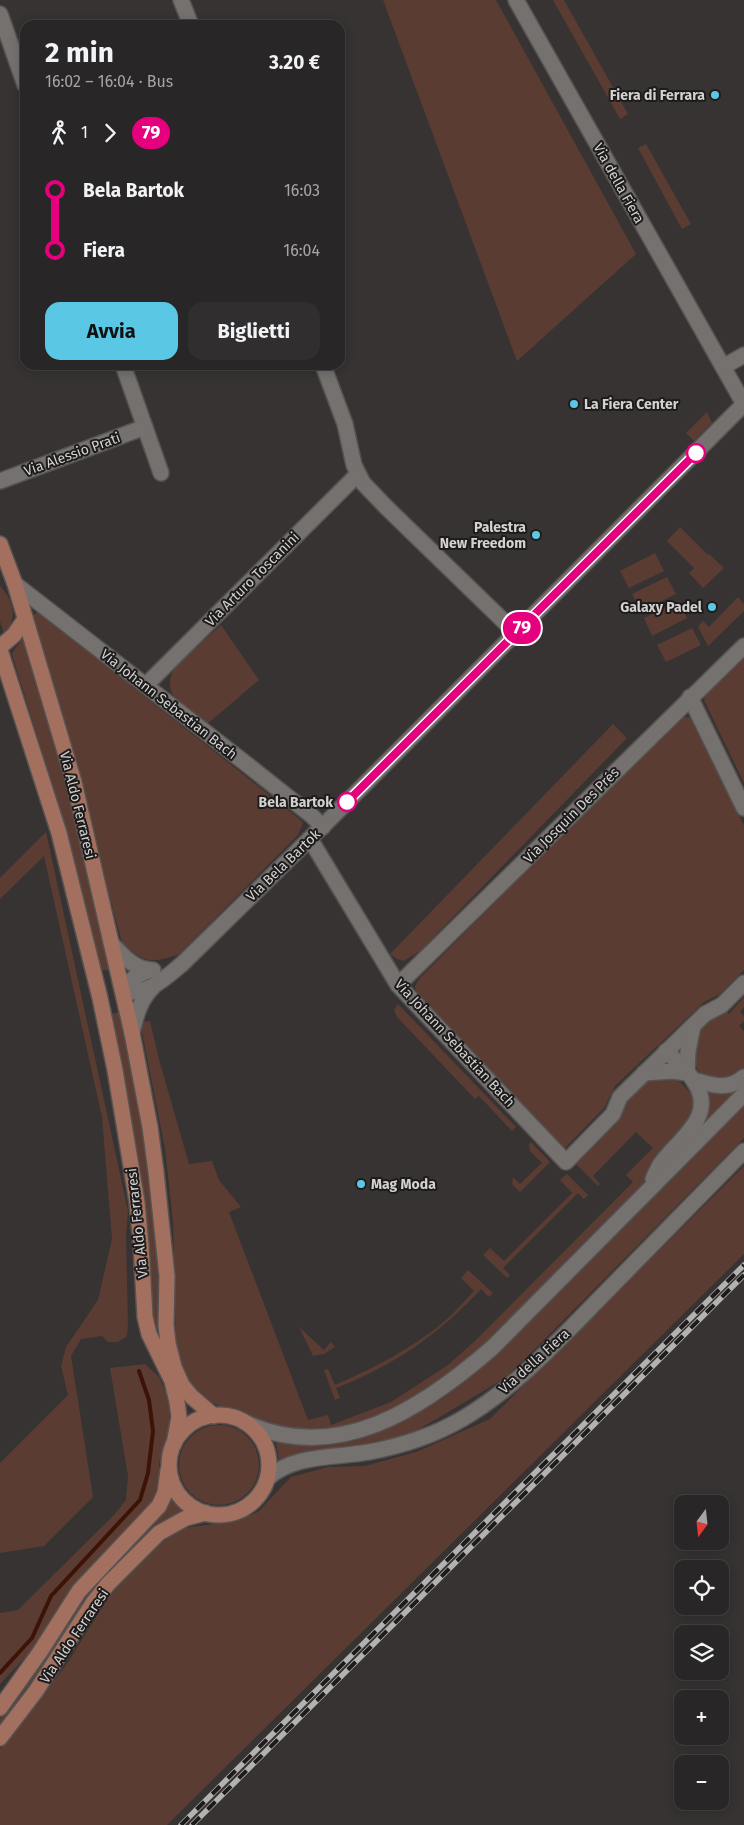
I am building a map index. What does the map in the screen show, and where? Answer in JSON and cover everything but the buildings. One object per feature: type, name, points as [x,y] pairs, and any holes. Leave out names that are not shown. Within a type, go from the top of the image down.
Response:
[{"type":"main road","name":"Via Aldo Ferraresi","points":[[0,544],[15,584],[74,782],[132,1033],[150,1127],[156,1172],[167,1276],[166,1325],[168,1343],[174,1367],[182,1385],[192,1397],[214,1416]]},
{"type":"main road","points":[[0,574],[15,584]]},
{"type":"main road","points":[[0,648],[14,635],[25,619]]},
{"type":"main road","name":"Via Aldo Ferraresi","points":[[0,648],[5,676],[59,833],[100,998],[115,1070],[137,1202],[145,1317],[148,1334],[172,1381],[179,1417],[169,1459],[165,1493],[159,1506],[80,1592],[0,1708]]},
{"type":"main road","points":[[100,998],[122,992]]},
{"type":"main road","name":"Via Aldo Ferraresi","points":[[169,1459],[171,1477],[177,1492],[195,1509],[206,1513],[230,1514],[244,1508],[256,1499],[268,1478],[268,1453],[264,1443],[254,1429],[235,1418],[223,1415],[204,1417],[190,1425],[179,1435],[174,1444]]},
{"type":"main road","name":"Via Aldo Ferraresi","points":[[0,1738],[36,1691],[93,1603],[108,1584],[159,1533],[186,1518],[206,1513]]},
{"type":"street","points":[[181,0],[189,20]]},
{"type":"street","name":"Via della Fiera","points":[[516,0],[744,404]]},
{"type":"street","points":[[0,14],[20,71]]},
{"type":"street","points":[[723,367],[744,355]]},
{"type":"street","points":[[125,370],[161,473]]},
{"type":"street","points":[[325,370],[345,424],[358,474],[376,497],[516,633]]},
{"type":"street","name":"Via Bela Bartok","points":[[132,1033],[136,1014],[154,986],[182,964],[323,827],[744,404]]},
{"type":"street","name":"Via Alessio Prati","points":[[0,481],[145,428]]},
{"type":"street","name":"Via Arturo Toscanini","points":[[146,685],[358,474]]},
{"type":"street","name":"Via Johann Sebastian Bach","points":[[15,584],[305,810],[323,827]]},
{"type":"street","name":"Via Josquin Des Prés","points":[[398,985],[744,646]]},
{"type":"street","points":[[690,697],[744,808]]},
{"type":"street","name":"Via Johann Sebastian Bach","points":[[310,839],[398,985],[566,1162],[613,1114],[620,1097],[644,1073]]},
{"type":"street","points":[[111,944],[135,965],[150,970]]},
{"type":"street","points":[[122,992],[130,980],[137,975],[150,970],[182,964]]},
{"type":"street","points":[[644,1073],[705,1014],[722,1005],[744,983]]},
{"type":"street","name":"Via Bela Bartok","points":[[122,992],[136,993],[154,986]]},
{"type":"street","points":[[647,1192],[661,1163],[696,1124],[699,1118],[700,1099],[690,1076],[688,1051],[694,1025]]},
{"type":"street","points":[[666,1052],[690,1076]]},
{"type":"street","points":[[644,1073],[673,1070],[711,1085],[726,1086],[738,1082],[744,1077]]},
{"type":"street","points":[[244,1422],[261,1430],[281,1435],[330,1437],[367,1429],[410,1408],[463,1373],[492,1348],[744,1094]]},
{"type":"street","name":"Via della Fiera","points":[[268,1478],[280,1469],[299,1462],[367,1452],[417,1439],[449,1426],[477,1410],[522,1374],[578,1320],[744,1151]]},
{"type":"shaded area","points":[[383,0],[496,0],[636,254],[517,361]]},
{"type":"shaded area","points":[[553,0],[564,0],[628,114],[620,119]]},
{"type":"shaded area","points":[[646,144],[691,224],[682,229],[638,148]]},
{"type":"shaded area","points":[[707,412],[712,423],[694,441],[686,433]]},
{"type":"shaded area","points":[[680,527],[724,568],[703,588],[689,573],[694,568],[667,541]]},
{"type":"shaded area","points":[[655,553],[664,571],[629,588],[620,571]]},
{"type":"shaded area","points":[[667,577],[676,594],[641,611],[632,594]]},
{"type":"shaded area","points":[[0,586],[11,603],[13,615],[12,622],[4,634],[0,621]]},
{"type":"shaded area","points":[[738,597],[744,604],[744,611],[708,646],[698,627],[703,621],[709,627]]},
{"type":"shaded area","points":[[679,601],[687,618],[652,636],[644,618]]},
{"type":"shaded area","points":[[38,612],[303,823],[298,835],[179,954],[162,959],[148,960],[136,954],[122,942],[35,625],[33,615]]},
{"type":"shaded area","points":[[221,625],[259,680],[206,725],[176,699],[171,691],[170,683],[172,674],[178,664]]},
{"type":"shaded area","points":[[692,628],[701,645],[666,662],[657,645]]},
{"type":"shaded area","points":[[24,637],[58,746],[113,970],[97,970],[61,812],[14,661],[12,653]]},
{"type":"shaded area","points":[[744,656],[744,783],[704,700],[706,691]]},
{"type":"shaded area","points":[[684,717],[692,717],[698,725],[744,826],[744,970],[720,994],[704,1002],[615,1086],[604,1108],[564,1149],[417,994],[415,986],[419,979],[669,726]]},
{"type":"shaded area","points":[[613,724],[627,738],[420,951],[404,961],[390,954]]},
{"type":"shaded area","points":[[46,832],[128,1211],[126,1236],[128,1325],[127,1336],[118,1342],[108,1342],[102,1336],[81,1339],[71,1356],[93,1497],[44,1546],[0,1553],[0,1463],[68,1395],[61,1366],[66,1347],[98,1300],[112,1239],[102,1117],[44,856],[0,899],[0,878]]},
{"type":"shaded area","points":[[744,997],[744,1007],[740,1012],[744,1016],[744,1021],[739,1026],[744,1031],[744,1071],[733,1079],[716,1079],[701,1075],[695,1059],[695,1046],[699,1032],[705,1024],[718,1015],[726,1011],[729,1014]]},
{"type":"shaded area","points":[[398,1004],[516,1127],[512,1131],[479,1096],[475,1099],[397,1017],[394,1010]]},
{"type":"shaded area","points":[[122,1011],[138,1089],[150,1168],[157,1248],[160,1328],[154,1330],[151,1296],[109,1015]]},
{"type":"shaded area","points":[[150,1021],[189,1164],[212,1161],[219,1180],[241,1207],[229,1212],[308,1420],[328,1415],[331,1425],[391,1402],[448,1365],[477,1339],[633,1182],[626,1175],[653,1148],[636,1132],[593,1176],[600,1184],[598,1186],[575,1163],[620,1118],[630,1097],[650,1079],[655,1077],[675,1079],[680,1082],[691,1093],[696,1113],[641,1187],[482,1347],[455,1369],[413,1398],[382,1414],[350,1426],[314,1430],[282,1427],[259,1422],[238,1411],[209,1401],[194,1390],[184,1375],[181,1366],[176,1346],[173,1221],[165,1149],[140,1022]]},
{"type":"shaded area","points":[[699,1085],[737,1089],[704,1123],[706,1110]]},
{"type":"shaded area","points":[[744,1102],[744,1138],[502,1380],[416,1431],[374,1444],[302,1454],[279,1461],[276,1441],[297,1445],[353,1441],[392,1426],[443,1398],[496,1355]]},
{"type":"shaded area","points":[[531,1142],[550,1162],[520,1192],[512,1184],[513,1177],[520,1184],[542,1163],[530,1151],[529,1145]]},
{"type":"shaded area","points":[[744,1166],[744,1254],[167,1825],[0,1825],[0,1749],[66,1665],[112,1592],[161,1542],[183,1528],[236,1521],[258,1512],[291,1477],[328,1467],[365,1466],[416,1452],[490,1419]]},
{"type":"shaded area","points":[[567,1174],[588,1195],[584,1199],[578,1193],[503,1268],[510,1275],[507,1278],[483,1255],[490,1248],[504,1261],[572,1193],[560,1180]]},
{"type":"shaded area","points":[[468,1270],[493,1293],[489,1297],[481,1289],[449,1320],[414,1347],[377,1370],[336,1388],[340,1398],[335,1400],[324,1370],[328,1369],[335,1385],[379,1364],[421,1339],[447,1319],[474,1291],[461,1278]]},
{"type":"shaded area","points":[[299,1327],[324,1350],[331,1342],[335,1347],[324,1354],[313,1356]]},
{"type":"shaded area","points":[[145,1364],[159,1377],[170,1401],[169,1427],[159,1464],[159,1489],[145,1511],[68,1592],[34,1648],[0,1684],[0,1613],[18,1610],[115,1514],[126,1500],[128,1476],[110,1368]]},
{"type":"shaded area","points":[[219,1425],[234,1428],[247,1437],[256,1450],[259,1465],[256,1480],[247,1493],[234,1502],[219,1505],[204,1502],[191,1493],[182,1480],[179,1465],[182,1450],[191,1437],[204,1428]]},
{"type":"shaded area","points":[[171,1497],[186,1512],[61,1643],[0,1729],[0,1719],[35,1672],[76,1604],[112,1562],[165,1511]]},
{"type":"waterway","points":[[0,1673],[32,1638],[51,1596],[140,1500],[148,1473],[153,1431],[149,1400],[139,1371]]},
{"type":"railway","points":[[181,1825],[744,1265]]},
{"type":"railway","points":[[192,1825],[744,1275]]},
{"type":"bus line","name":"79","points":[[347,802],[696,453]]},
{"type":"place","name":"Fiera di Ferrara","points":[[715,95]]},
{"type":"place","name":"La Fiera Center","points":[[574,404]]},
{"type":"place","name":"Palestra New Freedom","points":[[536,535]]},
{"type":"place","name":"Galaxy Padel","points":[[712,607]]},
{"type":"place","name":"Bela Bartok","points":[[347,802]]},
{"type":"place","name":"Mag Moda","points":[[361,1184]]}]
